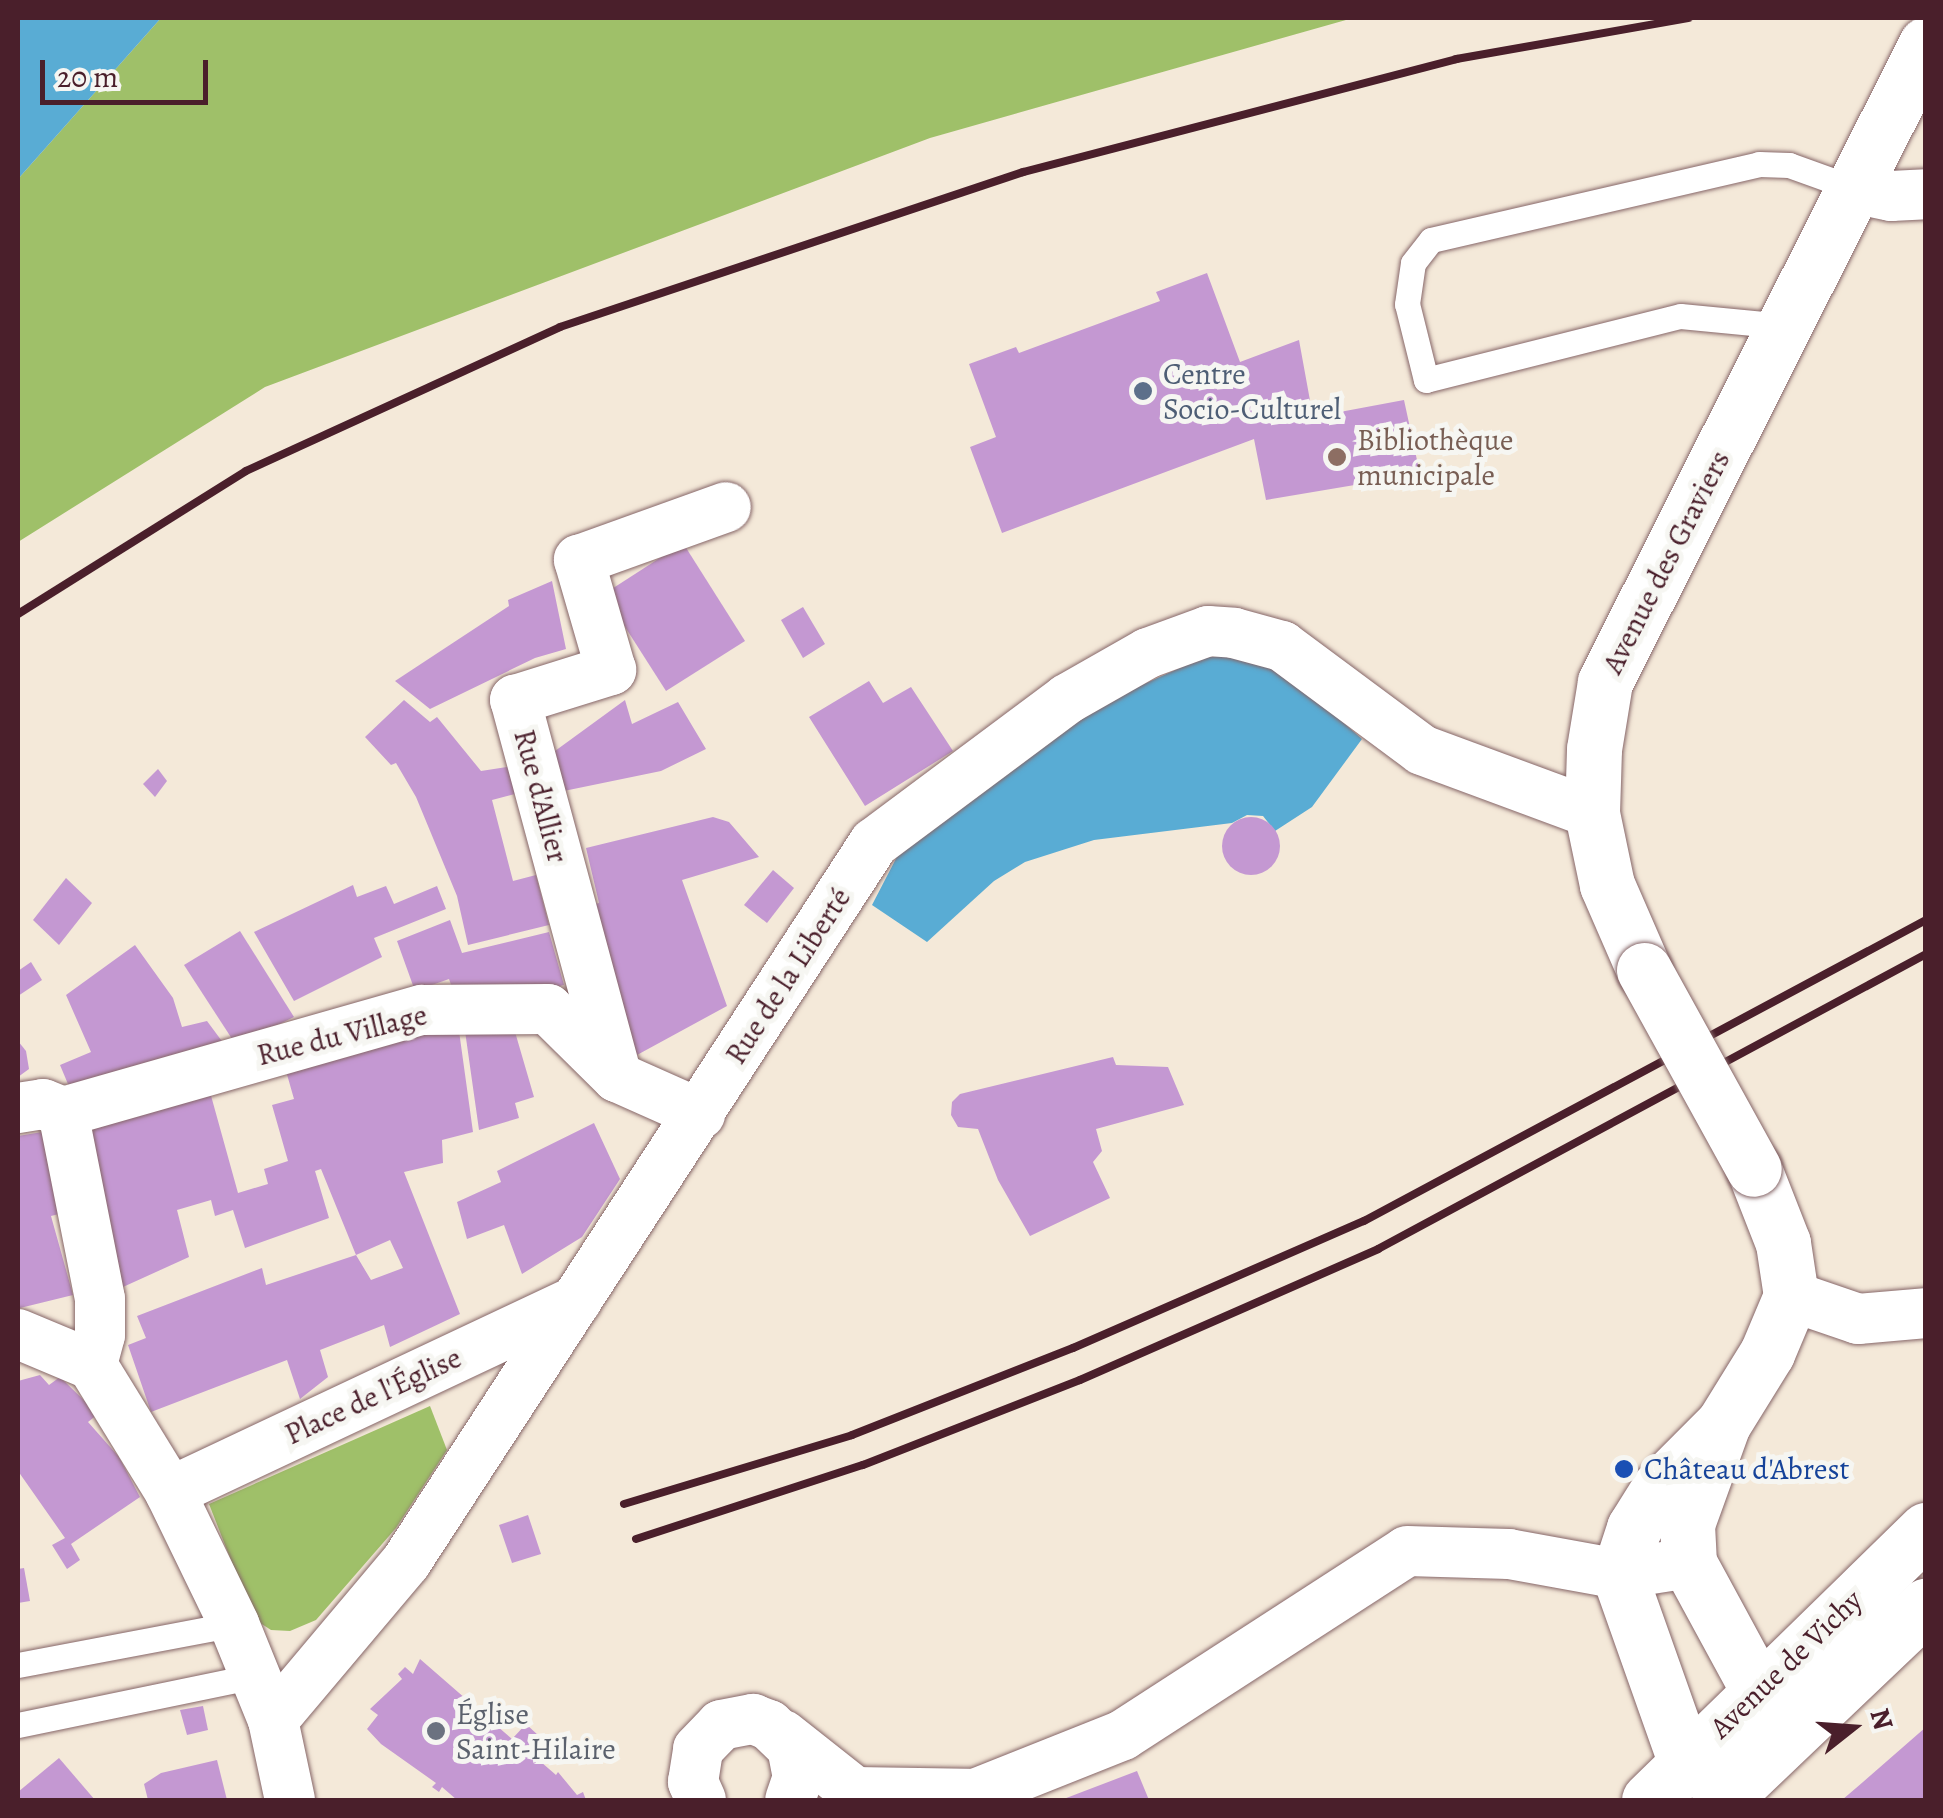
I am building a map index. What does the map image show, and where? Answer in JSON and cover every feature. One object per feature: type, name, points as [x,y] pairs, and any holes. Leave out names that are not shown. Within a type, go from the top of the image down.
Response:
[{"type":"street","name":"Avenue des Graviers","points":[[1791,1296],[1783,1243],[1754,1169],[1644,970],[1607,884],[1592,813],[1594,748],[1604,682],[1926,44]]},
{"type":"street","points":[[1853,188],[1891,196],[1926,194]]},
{"type":"street","name":"Rue d'Allier","points":[[617,1077],[515,700],[611,670],[579,560],[726,507]]},
{"type":"street","name":"Rue de la Liberté","points":[[264,1698],[406,1562],[874,844],[1067,698],[1148,653],[1208,631],[1282,646],[1422,750],[1592,813]]},
{"type":"street","name":"Rue du Village","points":[[40,1110],[422,1010],[548,1009],[617,1077],[700,1114]]},
{"type":"street","points":[[40,1110],[100,1298],[100,1335],[92,1365]]},
{"type":"street","points":[[1698,1788],[1619,1574],[1634,1528],[1659,1488],[1722,1424],[1767,1352],[1791,1296],[1858,1319],[1926,1313]]},
{"type":"street","name":"Place de l'Église","points":[[170,1492],[576,1300]]},
{"type":"street","points":[[18,1334],[92,1365],[170,1492],[234,1624],[264,1698],[290,1800]]},
{"type":"street","points":[[1698,1788],[1758,1690],[1689,1563],[1687,1524],[1722,1424]]},
{"type":"street","name":"Avenue de Vichy","points":[[1758,1690],[1926,1530]]},
{"type":"street","points":[[699,1800],[693,1765],[707,1735],[736,1720],[753,1720],[783,1734],[855,1792],[971,1797],[1123,1735],[1407,1551],[1510,1554],[1619,1574],[1689,1563]]},
{"type":"street","name":"Avenue de Vichy","points":[[1698,1788],[1926,1606]]},
{"type":"street","points":[[783,1734],[797,1762],[798,1777],[790,1800]]},
{"type":"lane","points":[[1784,326],[1680,316],[1426,380],[1407,304],[1413,263],[1430,240],[1759,164],[1789,165],[1853,188]]},
{"type":"lane","points":[[18,1665],[234,1624]]},
{"type":"lane","points":[[18,1725],[264,1698]]},
{"type":"green space","points":[[161,18],[1353,18],[930,138],[265,387],[18,542],[18,179]]},
{"type":"green space","points":[[430,1406],[447,1450],[396,1528],[316,1620],[290,1631],[271,1630],[254,1619],[209,1504]]},
{"type":"water","points":[[18,18],[161,18],[18,179]]},
{"type":"water","points":[[1242,653],[1271,659],[1362,739],[1312,807],[1275,831],[1263,816],[1247,815],[1232,823],[1094,840],[1025,862],[994,881],[927,942],[872,905],[902,847],[1026,737],[1202,658]]},
{"type":"building","name":"Centre Socio-Culturel","points":[[1207,273],[1240,362],[1299,340],[1313,417],[1404,400],[1420,474],[1266,500],[1254,439],[1002,533],[970,447],[996,437],[969,364],[1016,347],[1019,353],[1160,301],[1156,292]]},
{"type":"building","points":[[683,543],[745,641],[666,691],[604,594]]},
{"type":"building","points":[[552,581],[566,649],[535,658],[430,709],[395,681],[509,606],[508,600]]},
{"type":"building","points":[[803,607],[825,644],[803,658],[781,620]]},
{"type":"building","points":[[869,681],[883,703],[911,687],[953,751],[865,806],[809,717]]},
{"type":"building","points":[[404,700],[430,722],[437,717],[481,771],[514,766],[519,793],[492,800],[513,881],[536,875],[549,925],[468,945],[457,896],[416,797],[396,763],[391,765],[365,737]]},
{"type":"building","points":[[625,700],[632,724],[678,702],[706,749],[661,771],[559,792],[555,751]]},
{"type":"building","points":[[158,769],[167,781],[155,797],[143,784]]},
{"type":"building","points":[[713,817],[729,822],[759,857],[682,880],[727,1006],[637,1055],[585,907],[599,903],[586,848]]},
{"type":"building","points":[[1251,817],[1272,825],[1280,846],[1272,867],[1251,875],[1230,867],[1222,846],[1230,825]]},
{"type":"building","points":[[773,870],[794,888],[767,923],[744,905]]},
{"type":"building","points":[[66,878],[92,903],[59,945],[33,920]]},
{"type":"building","points":[[353,885],[357,897],[386,886],[394,904],[437,886],[446,909],[374,938],[382,957],[294,1001],[254,932]]},
{"type":"building","points":[[450,920],[462,953],[549,932],[564,985],[519,995],[455,996],[449,979],[415,991],[397,941]]},
{"type":"building","points":[[240,931],[294,1017],[236,1045],[184,965]]},
{"type":"building","points":[[135,945],[173,998],[182,1027],[207,1021],[227,1048],[73,1096],[60,1065],[91,1052],[66,995]]},
{"type":"building","points":[[31,962],[42,980],[18,996],[18,971]]},
{"type":"building","points":[[513,1025],[534,1097],[515,1103],[519,1118],[479,1130],[465,1031]]},
{"type":"building","points":[[459,1031],[473,1132],[442,1140],[443,1163],[404,1172],[460,1314],[390,1347],[384,1325],[320,1350],[328,1377],[300,1399],[287,1360],[151,1412],[128,1345],[146,1338],[137,1316],[262,1268],[266,1285],[356,1255],[321,1169],[315,1171],[329,1218],[245,1248],[233,1210],[215,1216],[211,1200],[177,1210],[189,1257],[123,1287],[89,1125],[210,1092],[238,1193],[268,1184],[264,1169],[288,1161],[272,1105],[294,1099],[286,1071],[417,1035]],"holes":[[[390,1240],[403,1268],[371,1280],[356,1255]]]},
{"type":"building","points":[[18,1041],[26,1051],[29,1069],[18,1077]]},
{"type":"building","points":[[1113,1057],[1116,1065],[1168,1067],[1184,1105],[1096,1129],[1102,1151],[1093,1162],[1110,1198],[1030,1236],[998,1180],[978,1129],[958,1127],[951,1115],[952,1102],[960,1094]]},
{"type":"building","points":[[594,1123],[620,1179],[582,1237],[522,1274],[504,1225],[467,1239],[457,1202],[501,1182],[497,1171]]},
{"type":"building","points":[[48,1131],[59,1214],[51,1216],[73,1295],[20,1308],[18,1136]]},
{"type":"building","points":[[40,1375],[49,1385],[60,1377],[98,1414],[88,1422],[119,1457],[140,1497],[71,1544],[80,1560],[67,1569],[52,1545],[65,1538],[18,1471],[18,1381]]},
{"type":"building","points":[[528,1515],[541,1554],[512,1563],[499,1525]]},
{"type":"building","points":[[24,1568],[30,1601],[18,1603],[18,1569]]},
{"type":"building","name":"Église Saint-Hilaire","points":[[420,1659],[512,1739],[526,1724],[552,1748],[541,1762],[556,1775],[558,1772],[577,1795],[583,1792],[586,1800],[457,1800],[442,1787],[439,1792],[432,1787],[436,1783],[381,1744],[367,1729],[378,1715],[370,1709],[402,1679],[398,1674],[405,1667],[413,1674]]},
{"type":"building","points":[[203,1706],[208,1730],[187,1735],[180,1710]]},
{"type":"building","points":[[1926,1727],[1926,1800],[1842,1800],[1863,1782]]},
{"type":"building","points":[[59,1758],[95,1800],[18,1800],[18,1792]]},
{"type":"building","points":[[217,1760],[227,1800],[148,1800],[144,1784],[161,1773]]},
{"type":"building","points":[[1137,1771],[1149,1800],[1061,1800]]},
{"type":"railway","points":[[18,614],[246,471],[560,327],[1023,172],[1456,59],[1688,18]]},
{"type":"railway","points":[[624,1504],[852,1435],[1073,1348],[1364,1221],[1926,920]]},
{"type":"railway","points":[[636,1539],[863,1465],[1080,1380],[1378,1249],[1926,954]]},
{"type":"place","name":"Centre Socio-Culturel","points":[[1143,391]]},
{"type":"place","name":"Bibliothèque municipale","points":[[1337,457]]},
{"type":"place","name":"Château d'Abrest","points":[[1624,1469]]},
{"type":"place","name":"Église Saint-Hilaire","points":[[436,1731]]}]
